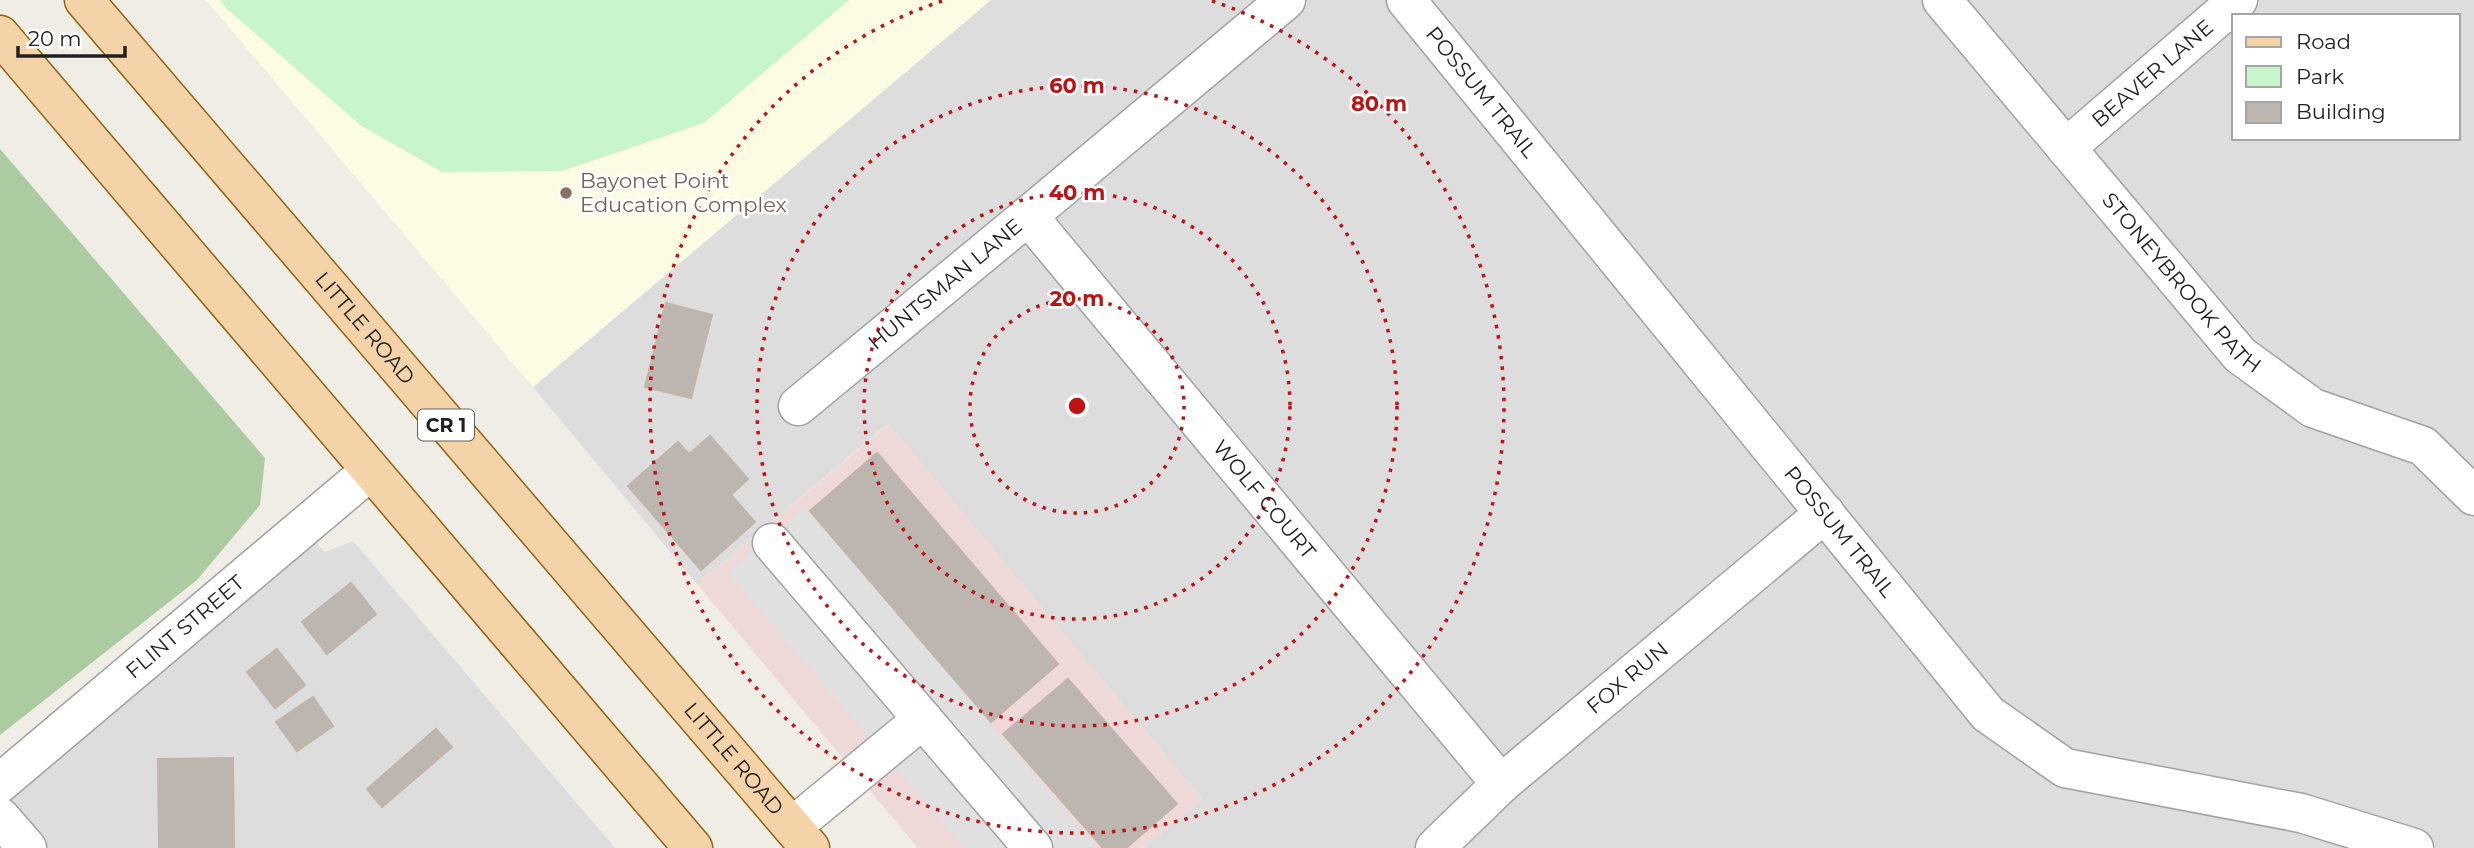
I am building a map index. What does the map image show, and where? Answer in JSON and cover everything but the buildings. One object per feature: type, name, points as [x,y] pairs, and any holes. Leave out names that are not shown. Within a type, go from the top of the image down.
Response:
[{"type":"main road","name":"LITTLE ROAD","points":[[84,0],[801,838]]},
{"type":"main road","points":[[0,35],[693,848]]},
{"type":"street","name":"HUNTSMAN LANE","points":[[798,406],[1286,0]]},
{"type":"street","name":"POSSUM TRAIL","points":[[1406,0],[1988,714],[2065,768],[2301,813],[2414,848]]},
{"type":"street","name":"STONEYBROOK PATH","points":[[1941,0],[2240,355],[2313,408],[2423,446],[2474,496]]},
{"type":"street","name":"BEAVER LANE","points":[[2066,148],[2238,0]]},
{"type":"street","name":"WOLF COURT","points":[[1028,216],[1501,785]]},
{"type":"street","name":"FLINT STREET","points":[[0,783],[370,471]]},
{"type":"street","name":"FOX RUN","points":[[1435,848],[1501,785],[1825,513]]},
{"type":"street","points":[[772,543],[1033,848]]},
{"type":"street","points":[[801,838],[923,719]]},
{"type":"street","points":[[0,817],[27,848]]},
{"type":"shaded area","name":"Bayonet Point Education Complex","points":[[206,0],[991,0],[533,387]]},
{"type":"shaded area","points":[[991,0],[2474,0],[2474,848],[1143,848],[1202,799],[888,424],[697,584],[533,387]]},
{"type":"shaded area","points":[[889,424],[1202,799],[1143,848],[918,848],[697,584]]},
{"type":"shaded area","points":[[805,507],[1097,848],[964,848],[728,573]]},
{"type":"shaded area","points":[[353,541],[615,848],[0,848],[0,809],[315,542],[325,552]]},
{"type":"green space","points":[[220,0],[849,0],[704,123],[562,171],[442,172],[360,125]]},
{"type":"green space","points":[[0,149],[265,458],[260,505],[197,580],[0,735]]},
{"type":"place","name":"Bayonet Point Education Complex","points":[[566,193]]}]
